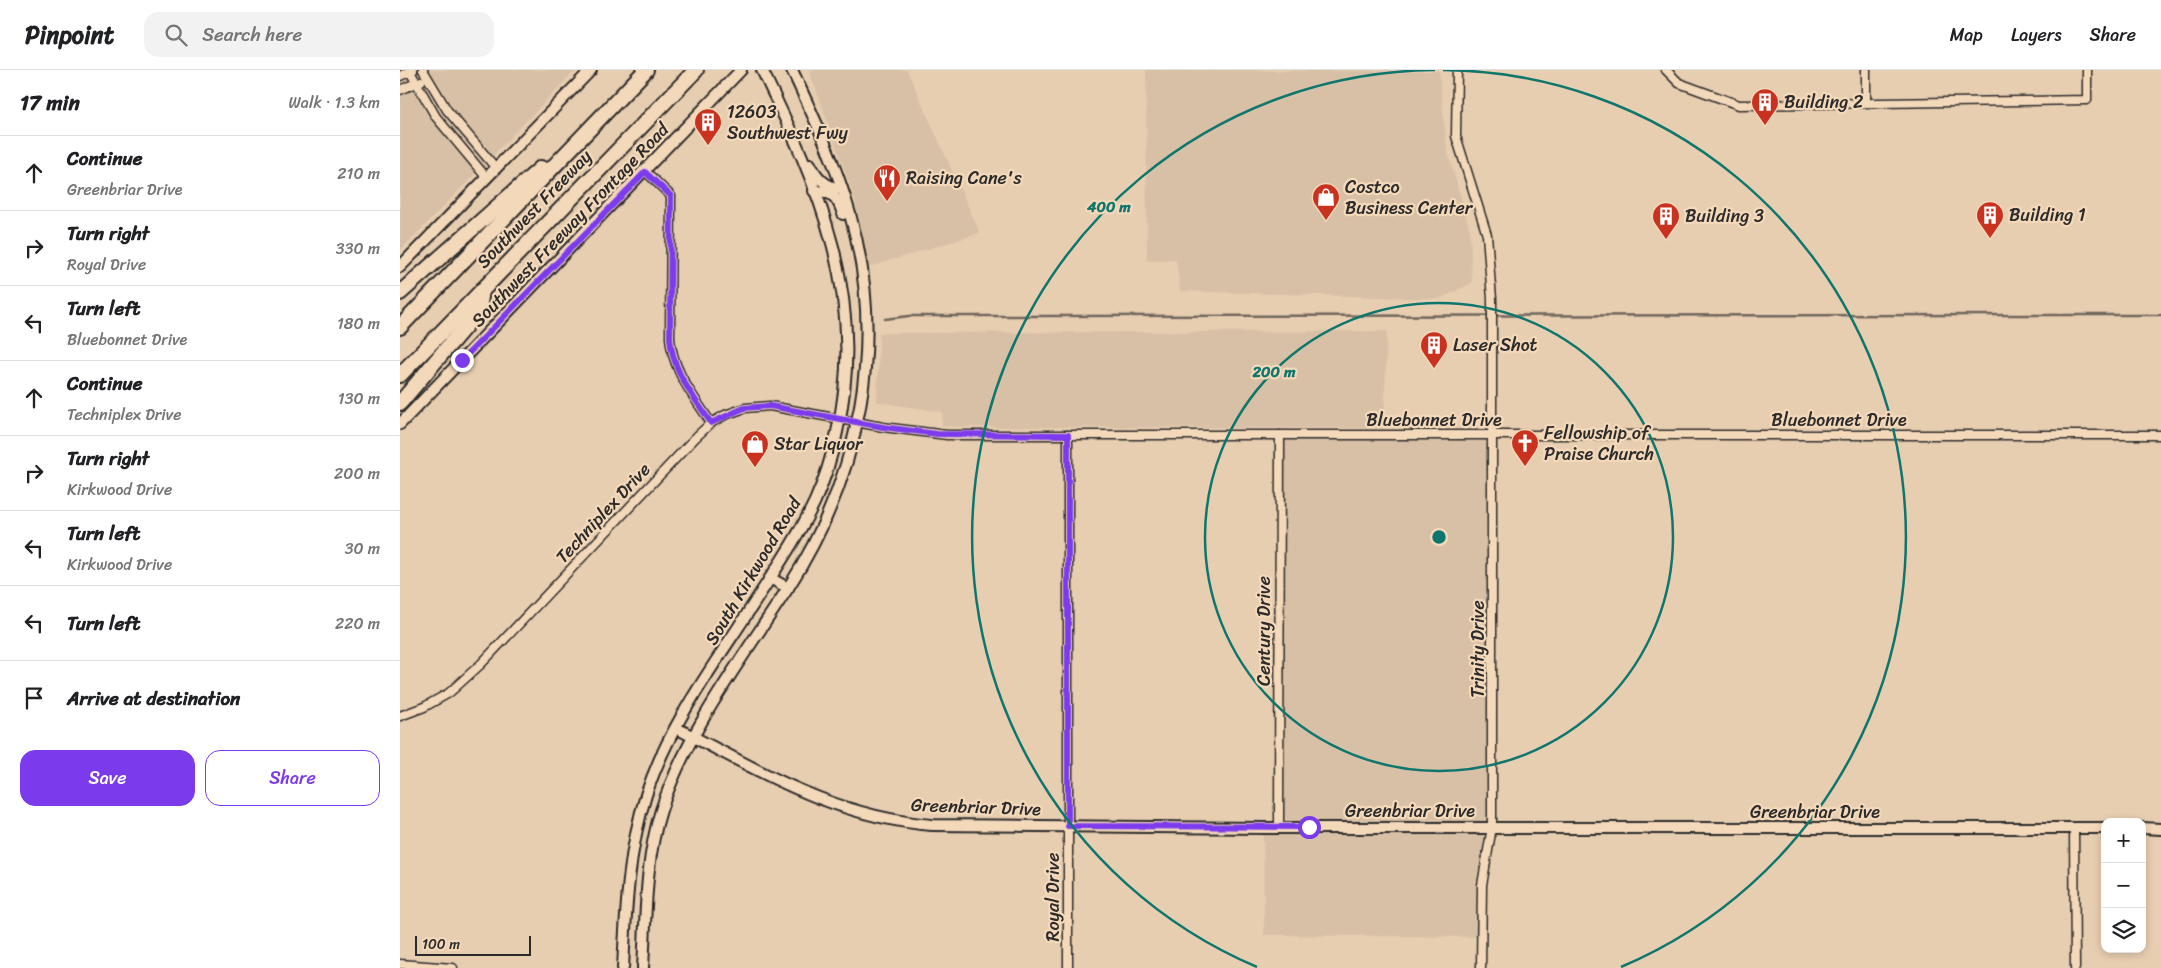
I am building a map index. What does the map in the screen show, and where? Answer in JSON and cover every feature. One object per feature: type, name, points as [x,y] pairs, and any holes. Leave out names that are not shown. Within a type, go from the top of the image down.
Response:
[{"type":"highway","name":"Southwest Freeway","points":[[400,327],[646,70]]},
{"type":"highway","name":"Southwest Freeway","points":[[400,374],[696,70]]},
{"type":"highway","points":[[400,292],[599,119]]},
{"type":"highway","points":[[400,403],[479,310],[482,290]]},
{"type":"main road","points":[[400,267],[590,70]]},
{"type":"main road","name":"South Kirkwood Road","points":[[623,968],[632,859],[646,794],[676,728],[770,578],[815,501],[831,458],[846,383],[848,350],[845,297],[833,246],[798,149],[762,70]]},
{"type":"main road","name":"South Kirkwood Road","points":[[642,968],[648,862],[662,810],[693,737],[815,544],[831,509],[858,422],[864,388],[868,321],[854,230],[842,189],[792,70]]},
{"type":"main road","name":"Southwest Freeway Frontage Road","points":[[400,424],[645,172],[738,72]]},
{"type":"main road","points":[[798,149],[806,154],[815,174],[822,182],[834,188],[842,189]]},
{"type":"main road","points":[[814,191],[824,191],[836,198],[846,225],[854,230]]},
{"type":"main road","points":[[815,501],[831,509]]},
{"type":"main road","points":[[770,578],[788,588]]},
{"type":"main road","name":"Greenbriar Drive","points":[[676,728],[811,797],[878,817],[932,824],[1279,828],[1492,826],[2101,828]]},
{"type":"main road","points":[[2146,828],[2161,828]]},
{"type":"main road","points":[[632,859],[648,862]]},
{"type":"street","points":[[400,76],[410,70],[436,118],[486,177]]},
{"type":"street","name":"Trinity Drive","points":[[1457,70],[1456,136],[1487,235],[1492,299],[1492,826],[1482,885],[1481,968]]},
{"type":"street","points":[[1666,70],[1679,83],[1740,105],[2087,100],[2087,70]]},
{"type":"street","points":[[1866,70],[1866,102]]},
{"type":"street","points":[[400,90],[416,83],[425,74],[451,116],[495,167]]},
{"type":"street","points":[[645,172],[671,196],[670,338],[672,356],[677,372],[711,423]]},
{"type":"street","name":"Techniplex Drive","points":[[400,716],[424,707],[449,693],[481,664],[711,423],[737,410],[756,406],[783,407],[858,422]]},
{"type":"street","name":"Bluebonnet Drive","points":[[858,422],[937,434],[2161,436]]},
{"type":"street","name":"Royal Drive","points":[[1068,435],[1068,968]]},
{"type":"street","name":"Century Drive","points":[[1279,828],[1280,435]]},
{"type":"street","points":[[2074,828],[2075,968]]},
{"type":"street","points":[[400,964],[453,968]]},
{"type":"shaded area","points":[[400,70],[576,70],[400,251]]},
{"type":"shaded area","points":[[809,70],[907,70],[980,233],[866,268],[862,231],[853,194]]},
{"type":"shaded area","points":[[1146,70],[1439,71],[1447,149],[1470,230],[1472,283],[1439,299],[1180,291],[1176,259],[1147,261]]},
{"type":"shaded area","points":[[1387,331],[1384,428],[942,426],[942,412],[877,402],[879,333]]},
{"type":"shaded area","points":[[1280,435],[1493,435],[1492,827],[1484,868],[1481,937],[1264,935],[1263,828],[1278,828]]},
{"type":"waterway","points":[[885,319],[909,316],[2161,315]]},
{"type":"place","name":"Building 2","points":[[1765,126]]},
{"type":"place","name":"12603 Southwest Fwy","points":[[708,146]]},
{"type":"place","name":"Raising Cane's","points":[[887,202]]},
{"type":"place","name":"Costco Business Center","points":[[1326,221]]},
{"type":"place","name":"Building 1","points":[[1990,239]]},
{"type":"place","name":"Building 3","points":[[1666,240]]},
{"type":"place","name":"Laser Shot","points":[[1434,369]]},
{"type":"place","name":"Fellowship of Praise Church","points":[[1525,467]]},
{"type":"place","name":"Star Liquor","points":[[755,468]]},
{"type":"route","points":[[462,360],[516,307],[645,172],[671,196],[670,338],[672,356],[677,372],[711,423],[737,410],[756,406],[770,406],[883,427],[937,434],[1068,435],[1068,826],[1309,827]]}]
